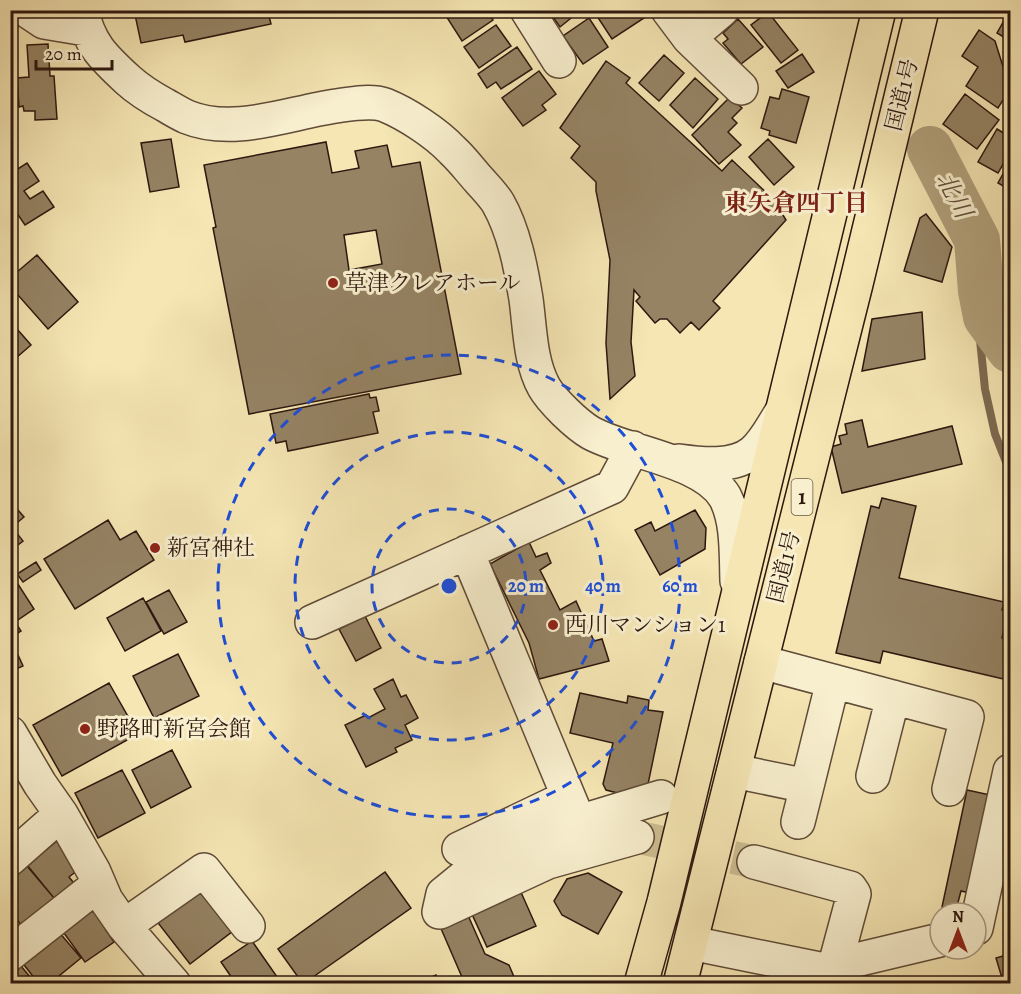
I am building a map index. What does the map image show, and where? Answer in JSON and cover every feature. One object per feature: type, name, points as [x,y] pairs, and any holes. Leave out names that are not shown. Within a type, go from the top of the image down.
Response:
[{"type":"highway","name":"国道1号","points":[[640,984],[667,891],[879,10]]},
{"type":"highway","name":"国道1号","points":[[680,984],[856,284],[922,10]]},
{"type":"street","points":[[26,10],[44,22],[84,20],[99,52],[133,84],[159,102],[188,117],[212,123],[245,123],[317,109],[356,104],[383,104],[411,119],[452,149],[497,201],[506,219],[525,297],[536,366],[545,388],[562,408],[591,432],[647,453],[714,484],[725,498],[731,513],[736,551],[737,601]]},
{"type":"street","points":[[527,10],[559,61]]},
{"type":"street","points":[[668,10],[689,38],[741,88]]},
{"type":"street","points":[[689,38],[722,10]]},
{"type":"street","points":[[647,453],[704,465],[736,460],[753,453],[783,411]]},
{"type":"street","points":[[312,622],[612,486],[647,453]]},
{"type":"street","points":[[467,552],[573,810]]},
{"type":"street","points":[[761,662],[967,717],[949,789]]},
{"type":"street","points":[[798,822],[833,681]]},
{"type":"street","points":[[873,776],[893,697]]},
{"type":"street","points":[[10,733],[62,814],[106,900],[124,926],[174,984]]},
{"type":"street","points":[[734,771],[807,786]]},
{"type":"street","points":[[982,901],[1011,771]]},
{"type":"street","points":[[459,849],[573,810],[661,797]]},
{"type":"street","points":[[573,810],[549,831],[507,848],[471,872],[443,894],[439,912],[548,862],[637,837]]},
{"type":"street","points":[[10,860],[62,814]]},
{"type":"street","points":[[691,944],[829,971],[835,965],[854,894],[850,888],[754,862]]},
{"type":"street","points":[[124,926],[204,870],[248,926]]},
{"type":"street","points":[[10,954],[99,884]]},
{"type":"street","points":[[835,965],[928,943]]},
{"type":"building","points":[[134,10],[296,10],[269,16],[271,24],[185,42],[183,35],[141,43]]},
{"type":"building","points":[[454,10],[487,10],[493,20],[462,41],[446,16]]},
{"type":"building","points":[[548,10],[581,10],[560,27]]},
{"type":"building","points":[[598,10],[639,10],[644,18],[612,39],[595,13]]},
{"type":"building","points":[[1010,10],[1010,41],[997,33]]},
{"type":"building","points":[[768,12],[798,50],[781,63],[751,25]]},
{"type":"building","points":[[589,18],[608,47],[583,64],[563,36]]},
{"type":"building","points":[[738,19],[763,47],[741,64],[723,43],[728,39],[723,33]]},
{"type":"building","points":[[496,25],[511,46],[479,68],[464,47]]},
{"type":"building","points":[[979,30],[995,41],[1010,89],[998,108],[966,86],[978,67],[962,56]]},
{"type":"building","points":[[48,44],[50,76],[54,76],[57,119],[35,120],[35,111],[24,111],[23,106],[19,107],[17,78],[29,77],[27,45]]},
{"type":"building","points":[[517,47],[532,69],[501,89],[496,82],[487,88],[478,74]]},
{"type":"building","points":[[802,54],[814,72],[788,88],[776,71]]},
{"type":"building","points":[[664,55],[684,73],[659,101],[639,83]]},
{"type":"building","points":[[606,61],[630,78],[626,83],[722,171],[732,160],[773,199],[786,220],[713,301],[720,308],[699,330],[691,322],[680,333],[667,319],[660,319],[655,323],[636,301],[640,297],[634,290],[631,342],[635,376],[610,399],[606,343],[610,260],[596,182],[571,158],[580,146],[560,128]]},
{"type":"building","points":[[539,71],[556,94],[542,105],[546,110],[523,126],[502,98]]},
{"type":"building","points":[[695,78],[718,99],[693,128],[670,105]]},
{"type":"building","points":[[782,89],[809,97],[796,143],[769,135],[770,131],[761,128],[770,97],[779,99]]},
{"type":"building","points":[[965,94],[999,120],[977,149],[943,124]]},
{"type":"building","points":[[730,97],[742,108],[732,118],[737,123],[728,132],[741,145],[719,164],[692,135]]},
{"type":"building","points":[[997,129],[1010,137],[1010,152],[998,173],[978,162]]},
{"type":"building","points":[[171,139],[179,187],[150,192],[141,143]]},
{"type":"building","points":[[768,139],[794,167],[774,185],[749,157]]},
{"type":"building","name":"草津クレアホール","points":[[326,142],[332,173],[359,168],[355,151],[387,145],[392,167],[420,162],[461,374],[249,414],[213,228],[216,227],[204,165]],"holes":[[[376,230],[382,264],[349,270],[344,235]]]},
{"type":"building","points":[[1010,161],[1010,190],[998,183]]},
{"type":"building","points":[[27,163],[39,181],[24,191],[30,199],[43,191],[54,207],[25,225],[10,203],[10,174]]},
{"type":"building","points":[[926,214],[952,247],[942,282],[904,271],[920,218]]},
{"type":"building","points":[[37,255],[78,302],[48,329],[10,286],[10,278]]},
{"type":"building","points":[[922,312],[925,359],[862,371],[872,319]]},
{"type":"building","points":[[10,321],[31,345],[10,363]]},
{"type":"building","points":[[369,394],[370,398],[376,397],[379,411],[373,412],[378,433],[288,451],[286,441],[276,443],[270,414]]},
{"type":"building","points":[[862,420],[868,447],[952,426],[962,464],[842,493],[831,447],[841,444],[839,436],[847,434],[845,424]]},
{"type":"building","points":[[882,498],[916,506],[899,578],[1004,602],[1002,610],[1010,612],[1009,629],[1004,628],[1002,638],[1010,640],[1008,680],[883,651],[880,663],[836,653],[871,506],[879,508]]},
{"type":"building","points":[[12,503],[24,517],[12,527],[23,541],[10,551]]},
{"type":"building","points":[[695,510],[706,528],[705,549],[660,575],[635,530],[651,522],[655,531]]},
{"type":"building","points":[[108,520],[120,540],[136,531],[154,560],[75,609],[44,559]]},
{"type":"building","name":"西川マンション1","points":[[529,542],[536,557],[547,553],[551,563],[540,570],[560,610],[576,601],[594,641],[602,639],[609,661],[539,679],[529,643],[490,564]]},
{"type":"building","points":[[36,562],[41,570],[23,582],[17,574]]},
{"type":"building","points":[[14,578],[34,609],[15,622],[21,631],[10,638],[10,580]]},
{"type":"building","points":[[169,590],[187,622],[164,634],[146,602]]},
{"type":"building","points":[[143,598],[161,631],[125,651],[107,618]]},
{"type":"building","points":[[365,616],[381,648],[356,661],[339,629]]},
{"type":"building","points":[[178,654],[199,696],[154,718],[133,676]]},
{"type":"building","points":[[18,655],[23,666],[12,671],[10,658]]},
{"type":"building","points":[[393,679],[401,697],[406,695],[418,718],[405,725],[412,740],[395,748],[397,752],[366,767],[345,725],[366,715],[368,718],[385,709],[374,689]]},
{"type":"building","name":"野路町新宮会館","points":[[109,683],[138,734],[62,776],[33,725]]},
{"type":"building","points":[[580,693],[627,703],[628,696],[649,700],[648,710],[663,712],[647,789],[629,796],[606,790],[603,784],[613,743],[570,733]]},
{"type":"building","points":[[172,750],[191,787],[151,808],[132,770]]},
{"type":"building","points":[[122,770],[145,813],[98,838],[75,793]]},
{"type":"building","points":[[967,790],[995,796],[974,894],[961,891],[958,901],[943,901]]},
{"type":"building","points":[[57,841],[79,869],[69,877],[78,888],[58,903],[27,865]]},
{"type":"building","points":[[27,866],[54,898],[26,930],[10,912],[10,879]]},
{"type":"building","points":[[385,872],[411,908],[303,984],[278,949]]},
{"type":"building","points":[[588,873],[622,892],[598,934],[562,915],[554,901],[567,879]]},
{"type":"building","points":[[199,886],[233,931],[190,964],[155,919]]},
{"type":"building","points":[[520,890],[536,926],[487,947],[471,912]]},
{"type":"building","points":[[96,905],[108,923],[104,927],[114,942],[85,962],[61,929]]},
{"type":"building","points":[[467,913],[485,954],[509,965],[517,984],[465,984],[439,924]]},
{"type":"building","points":[[10,916],[18,926],[10,932]]},
{"type":"building","points":[[58,931],[81,958],[59,976],[65,984],[39,984],[21,961]]},
{"type":"building","points":[[252,941],[282,984],[236,984],[221,962]]},
{"type":"building","points":[[1010,954],[1010,984],[983,984],[1002,978],[996,958]]},
{"type":"building","points":[[20,965],[36,984],[10,984],[10,973]]},
{"type":"building","points":[[436,975],[440,984],[416,984]]},
{"type":"waterway","name":"北川","points":[[930,149],[977,240],[981,291],[986,317],[1010,350]]},
{"type":"waterway","points":[[986,317],[980,340],[985,389],[995,434],[1010,472]]},
{"type":"tunnel","points":[[637,837],[754,862]]},
{"type":"place","name":"草津クレアホール","points":[[333,283]]},
{"type":"place","name":"新宮神社","points":[[155,548]]},
{"type":"place","name":"西川マンション1","points":[[553,625]]},
{"type":"place","name":"野路町新宮会館","points":[[85,729]]},
{"type":"district","name":"東矢倉四丁目","points":[[796,203]]}]
